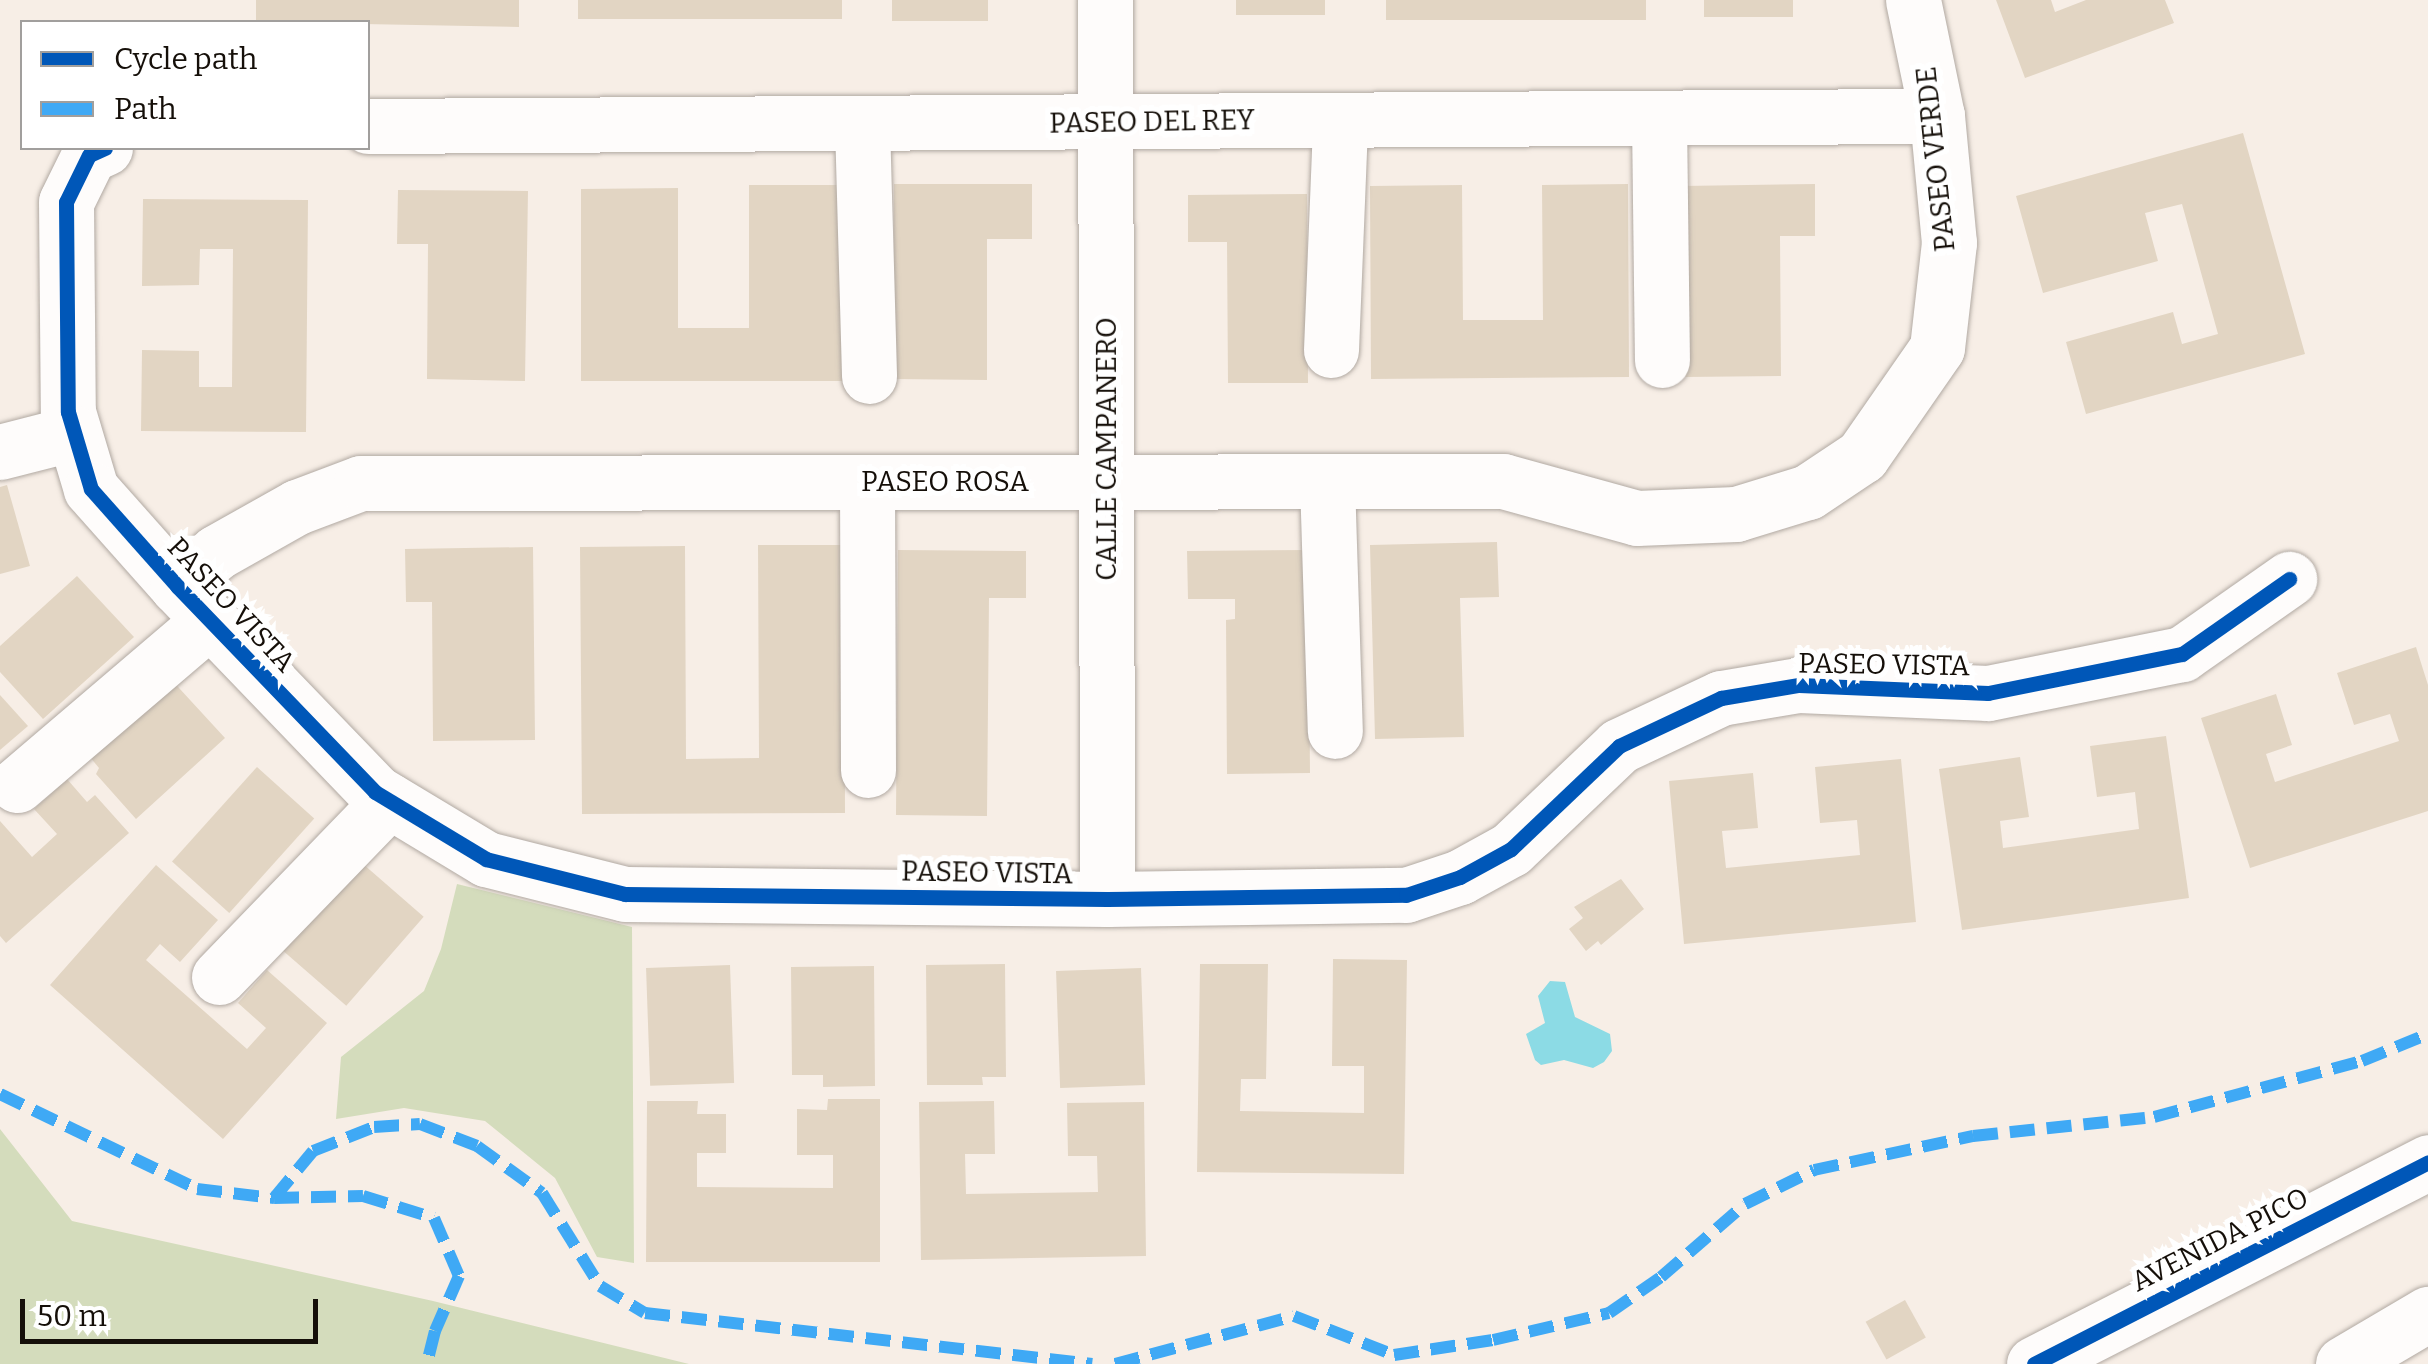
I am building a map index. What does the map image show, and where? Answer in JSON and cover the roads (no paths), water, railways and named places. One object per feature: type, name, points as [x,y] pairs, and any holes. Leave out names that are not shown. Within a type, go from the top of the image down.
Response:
[{"type":"street","name":"CALLE CAMPANERO","points":[[1105,0],[1108,899]]},
{"type":"street","name":"PASEO VERDE","points":[[1736,514],[1808,492],[1862,456],[1937,348],[1949,243],[1938,116],[1912,0]]},
{"type":"street","name":"PASEO DEL REY","points":[[370,126],[1938,116]]},
{"type":"street","points":[[1658,118],[1662,360]]},
{"type":"street","points":[[1331,350],[1340,120]]},
{"type":"street","points":[[862,124],[870,376]]},
{"type":"street","name":"PASEO VISTA","points":[[97,151],[66,202],[68,412],[91,489],[374,792],[486,859],[625,894],[1108,899],[1406,895],[1460,878],[1511,848],[1619,746],[1722,698],[1800,685],[1988,693],[2182,654],[2290,579]]},
{"type":"street","points":[[0,452],[74,433]]},
{"type":"street","name":"PASEO ROSA","points":[[194,603],[217,552],[297,506],[361,483],[1503,480],[1637,518],[1736,514]]},
{"type":"street","points":[[1327,481],[1335,731]]},
{"type":"street","points":[[867,482],[868,770]]},
{"type":"street","name":"PASEO VISTA","points":[[16,785],[194,603]]},
{"type":"street","points":[[219,976],[389,801]]},
{"type":"street","name":"AVENIDA PICO","points":[[2034,1364],[2428,1162]]},
{"type":"street","points":[[2343,1364],[2428,1314]]},
{"type":"water","points":[[1550,981],[1565,982],[1575,1017],[1610,1034],[1612,1051],[1604,1062],[1593,1068],[1564,1060],[1541,1065],[1535,1060],[1526,1034],[1545,1023],[1538,996]]}]
